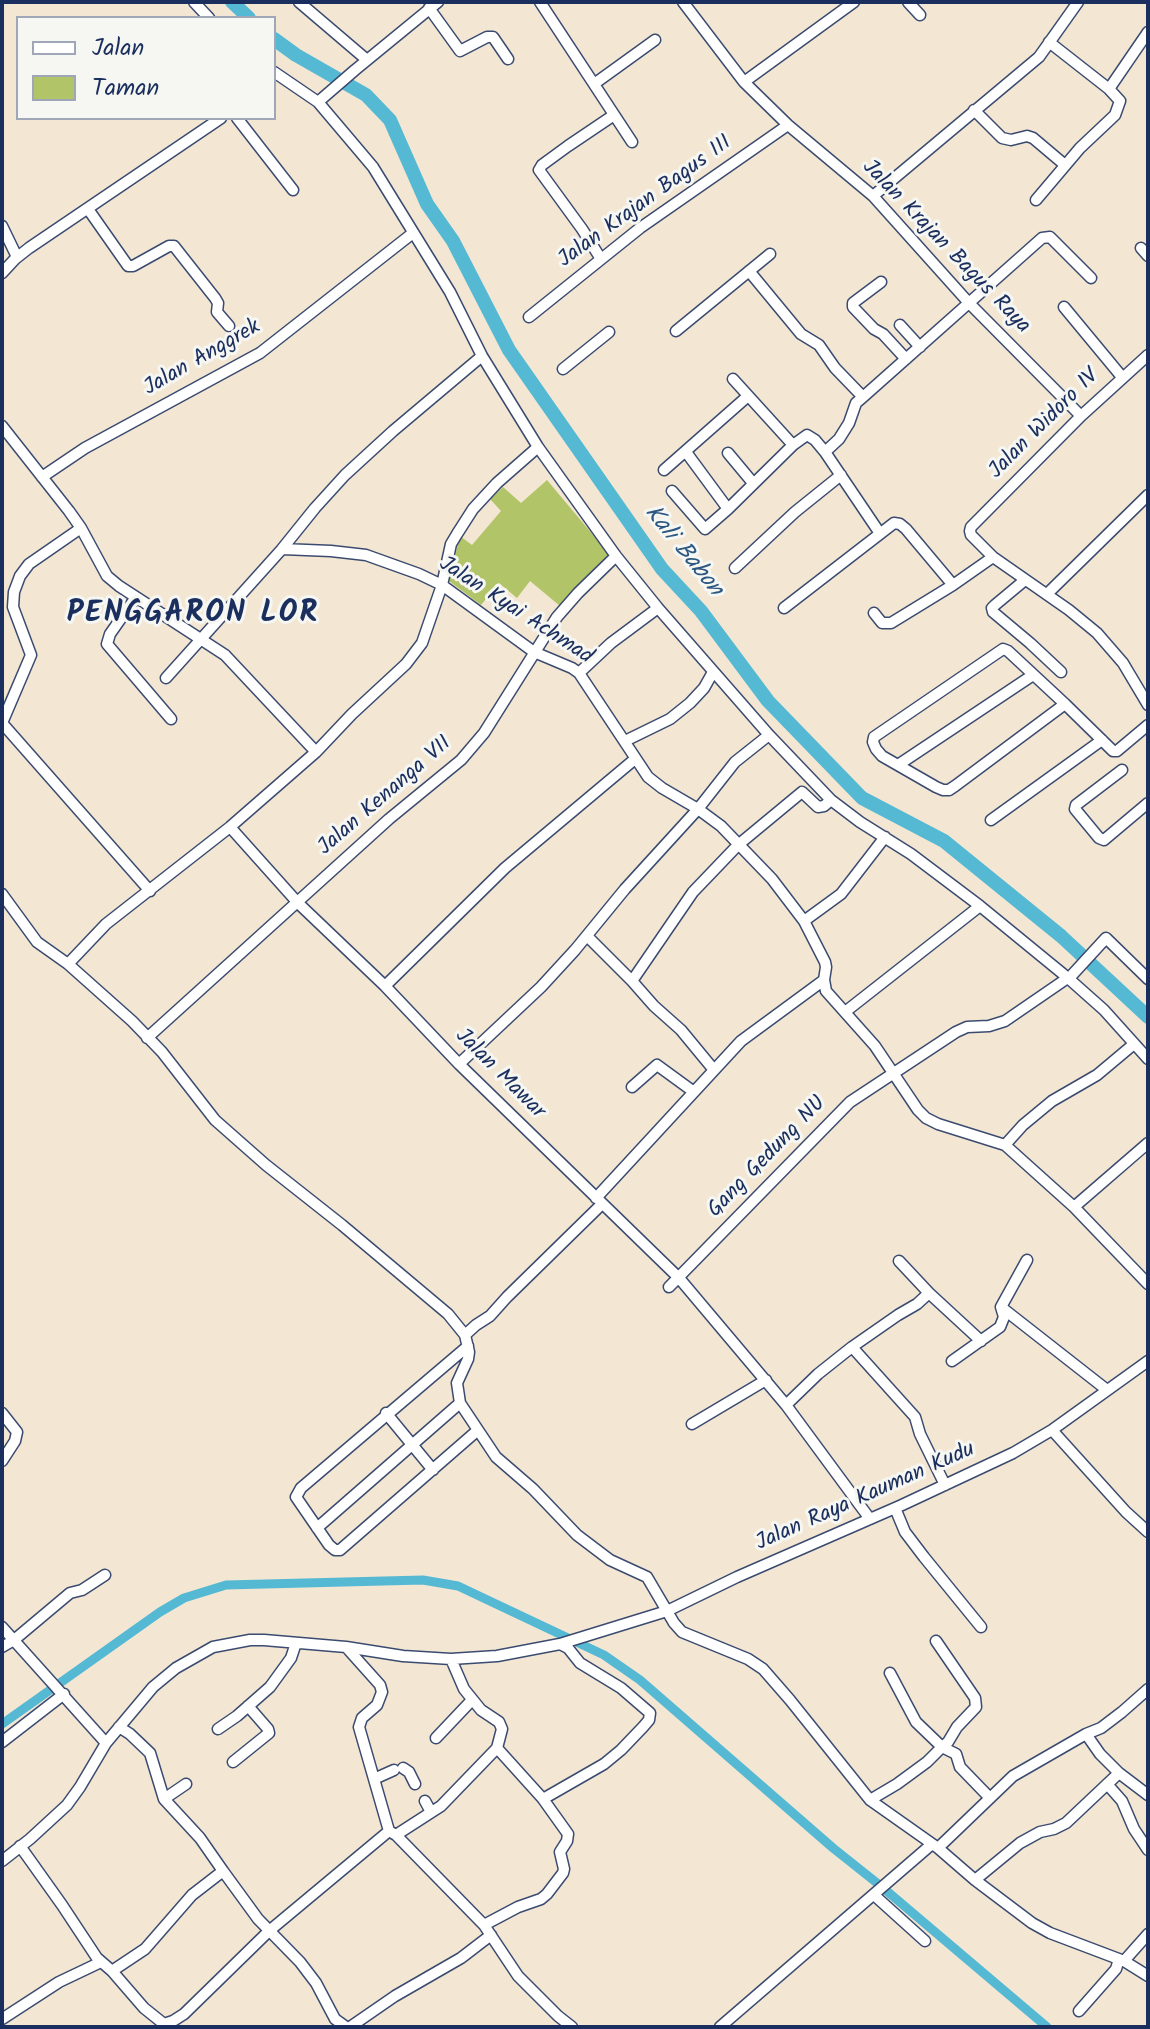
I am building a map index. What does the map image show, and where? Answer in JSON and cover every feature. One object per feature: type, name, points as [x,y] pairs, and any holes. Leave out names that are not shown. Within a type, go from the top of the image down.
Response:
[{"type":"street","points":[[299,2],[367,60]]},
{"type":"street","points":[[540,2],[632,142]]},
{"type":"street","name":"Jalan Krajan Bagus Raya","points":[[683,2],[744,82],[788,125],[873,196],[969,303],[1081,416]]},
{"type":"street","points":[[744,82],[854,2]]},
{"type":"street","points":[[908,2],[920,15]]},
{"type":"street","points":[[873,196],[1039,57],[1078,2]]},
{"type":"street","points":[[321,100],[433,5],[460,51],[493,37],[508,59]]},
{"type":"street","points":[[1109,89],[1148,32]]},
{"type":"street","points":[[594,84],[655,40]]},
{"type":"street","points":[[1036,200],[1080,148],[1115,115],[1120,101],[1049,42]]},
{"type":"street","points":[[276,77],[321,100],[373,167],[450,292],[482,356],[538,447],[616,556],[713,672],[831,800],[911,854],[1070,976],[1148,1059]]},
{"type":"street","points":[[974,110],[1002,138],[1033,138],[1065,165]]},
{"type":"street","points":[[601,259],[539,170],[614,115]]},
{"type":"street","points":[[2,273],[17,257],[218,120]]},
{"type":"street","points":[[239,120],[293,190]]},
{"type":"street","name":"Jalan Krajan Bagus III","points":[[529,317],[640,228],[788,125]]},
{"type":"street","points":[[88,209],[128,266],[174,246],[215,298],[217,312],[229,326]]},
{"type":"street","points":[[2,226],[17,257]]},
{"type":"street","name":"Jalan Anggrek","points":[[42,477],[85,448],[260,353],[413,233]]},
{"type":"street","points":[[825,452],[839,439],[856,403],[1044,236],[1052,238],[1091,278]]},
{"type":"street","points":[[676,331],[770,254]]},
{"type":"street","points":[[749,271],[801,334],[819,345],[835,368],[863,397]]},
{"type":"street","points":[[881,282],[853,303],[853,307],[906,359]]},
{"type":"street","points":[[1064,307],[1122,377]]},
{"type":"street","points":[[900,325],[920,347]]},
{"type":"street","points":[[563,369],[609,332]]},
{"type":"street","name":"Jalan Widoro IV","points":[[993,557],[971,535],[971,527],[1081,416],[1148,355]]},
{"type":"street","points":[[166,678],[358,461],[482,356]]},
{"type":"street","points":[[733,379],[793,445]]},
{"type":"street","points":[[664,470],[748,396]]},
{"type":"street","points":[[2,426],[81,528],[107,576],[231,660],[316,752]]},
{"type":"street","points":[[672,491],[703,529],[707,528],[807,435],[825,452],[879,532]]},
{"type":"street","points":[[68,964],[106,924],[230,827],[316,752],[416,653],[442,585],[451,544],[473,509],[538,447]]},
{"type":"street","points":[[686,452],[728,509]]},
{"type":"street","points":[[728,453],[753,483]]},
{"type":"street","points":[[735,568],[795,512],[841,475]]},
{"type":"street","points":[[1047,594],[1148,495]]},
{"type":"street","points":[[784,608],[894,523],[900,524],[953,585]]},
{"type":"street","points":[[81,528],[29,564],[20,576],[13,607],[31,655],[2,723],[150,891]]},
{"type":"street","name":"Jalan Kyai Achmad","points":[[282,549],[366,555],[419,574],[442,585],[534,652],[579,673],[648,777],[721,826],[772,879],[804,921],[825,962],[826,991],[875,1046],[918,1110],[938,1124],[1005,1145],[1074,1207],[1148,1284]]},
{"type":"street","name":"Jalan Kenanga VII","points":[[147,1038],[389,819],[473,748],[568,605],[616,556]]},
{"type":"street","points":[[874,613],[882,623],[891,623],[993,557],[1086,623],[1107,643],[1146,697]]},
{"type":"street","points":[[1025,580],[995,605],[993,612],[1061,672]]},
{"type":"street","points":[[136,597],[110,634],[107,644],[171,719]]},
{"type":"street","points":[[579,673],[611,643],[658,608]]},
{"type":"street","points":[[1065,704],[949,790],[936,787],[898,765],[874,746],[874,737],[1003,649],[1008,651],[1065,704],[1113,751],[1148,725]]},
{"type":"street","points":[[625,741],[670,719],[704,688],[713,672]]},
{"type":"street","points":[[898,765],[1033,675]]},
{"type":"street","points":[[459,1064],[541,987],[698,809],[735,762],[769,735]]},
{"type":"street","points":[[991,820],[1102,740]]},
{"type":"street","points":[[385,986],[494,878],[635,759]]},
{"type":"street","points":[[1122,770],[1076,805],[1075,809],[1102,840],[1148,803]]},
{"type":"street","points":[[632,981],[693,892],[738,845],[802,792],[818,807],[831,800]]},
{"type":"street","name":"Jalan Mawar","points":[[230,827],[298,903],[679,1278],[786,1405],[870,1519]]},
{"type":"street","points":[[804,921],[841,894],[885,837]]},
{"type":"street","points":[[2,894],[37,942],[68,964],[162,1052],[215,1120],[443,1310],[466,1340],[468,1359],[457,1383],[460,1403],[496,1457],[533,1489],[577,1535],[610,1560],[647,1577],[677,1628],[687,1635],[748,1659],[763,1669],[870,1800],[1041,1928],[1122,1960],[1148,1976]]},
{"type":"street","points":[[845,1012],[980,906]]},
{"type":"street","points":[[587,936],[681,1030],[714,1070]]},
{"type":"street","name":"Gang Gedung NU","points":[[669,1287],[850,1102],[892,1073],[962,1029],[1005,1021],[1070,976],[1106,938],[1147,976]]},
{"type":"street","points":[[478,1430],[340,1550],[332,1549],[296,1497],[296,1493],[466,1340],[476,1325],[495,1312],[741,1041],[824,980]]},
{"type":"street","points":[[1005,1145],[1052,1101],[1104,1070],[1134,1044]]},
{"type":"street","points":[[632,1087],[657,1065],[694,1092]]},
{"type":"street","points":[[1074,1207],[1148,1143]]},
{"type":"street","points":[[952,1361],[1000,1327],[1003,1322],[1001,1307],[1027,1260]]},
{"type":"street","points":[[899,1261],[981,1341]]},
{"type":"street","points":[[786,1405],[852,1347],[929,1293]]},
{"type":"street","points":[[1001,1307],[1107,1390]]},
{"type":"street","points":[[852,1347],[915,1417],[945,1485]]},
{"type":"street","name":"Jalan Raya Kauman Kudu","points":[[560,1644],[667,1611],[1013,1453],[1052,1430],[1148,1361]]},
{"type":"street","points":[[692,1424],[766,1380]]},
{"type":"street","points":[[317,1528],[460,1403]]},
{"type":"street","points":[[2,1413],[17,1432],[2,1461]]},
{"type":"street","points":[[386,1413],[433,1470]]},
{"type":"street","points":[[1052,1430],[1148,1532]]},
{"type":"street","points":[[895,1508],[905,1532],[981,1627]]},
{"type":"street","points":[[2,1647],[70,1593],[82,1590],[105,1575]]},
{"type":"street","points":[[2,1627],[106,1743]]},
{"type":"street","points":[[2,1861],[67,1805],[106,1743],[153,1687],[176,1668],[213,1647],[250,1640],[451,1659],[497,1656],[560,1644],[568,1648],[580,1663],[621,1688],[650,1713],[649,1720],[604,1764],[543,1799]]},
{"type":"street","points":[[870,1800],[927,1762],[976,1707],[975,1698],[936,1641]]},
{"type":"street","points":[[218,1729],[270,1687],[284,1670],[296,1643]]},
{"type":"street","points":[[346,1647],[380,1685],[382,1692],[377,1705],[362,1718],[359,1727],[393,1833],[484,1925],[518,1976],[572,2027]]},
{"type":"street","points":[[20,1846],[101,1962],[161,2025],[173,2021],[184,2014],[269,1931],[393,1833],[447,1800],[497,1748],[502,1729],[499,1722],[472,1700],[451,1659]]},
{"type":"street","points":[[890,1673],[916,1722],[942,1747],[956,1754],[960,1767],[990,1798]]},
{"type":"street","points":[[720,2027],[887,1881],[935,1846],[1013,1776],[1101,1728],[1148,1689]]},
{"type":"street","points":[[2,1742],[62,1692]]},
{"type":"street","points":[[436,1738],[472,1700]]},
{"type":"street","points":[[233,1762],[269,1733],[248,1706]]},
{"type":"street","points":[[119,1727],[150,1753],[164,1799],[200,1838],[258,1919],[300,1962],[316,1983],[335,2019],[348,2027],[461,1958],[491,1935]]},
{"type":"street","points":[[1086,1734],[1119,1773],[1148,1795]]},
{"type":"street","points":[[484,1925],[541,1899],[550,1890],[563,1873],[560,1852],[568,1834],[543,1799],[497,1748]]},
{"type":"street","points":[[374,1779],[399,1769],[409,1772],[415,1784]]},
{"type":"street","points":[[975,1880],[1020,1843],[1066,1823],[1119,1773]]},
{"type":"street","points":[[164,1799],[186,1784]]},
{"type":"street","points":[[1107,1784],[1122,1801],[1134,1829],[1148,1850]]},
{"type":"street","points":[[425,1801],[431,1812]]},
{"type":"street","points":[[112,1971],[145,1949],[192,1895],[223,1871]]},
{"type":"street","points":[[876,1893],[925,1941]]},
{"type":"street","points":[[1079,2011],[1148,1934]]},
{"type":"street","points":[[2,2019],[59,1982],[101,1962]]},
{"type":"green space","points":[[547,480],[609,554],[560,606],[530,581],[517,598],[499,583],[481,605],[449,581],[460,536],[472,545],[501,511],[490,499],[503,487],[521,503]]},
{"type":"waterway","name":"Kali Babon","points":[[232,2],[247,16]]},
{"type":"waterway","name":"Kali Babon","points":[[276,40],[366,95],[390,120],[427,204],[453,241],[509,350],[662,569],[701,611],[768,701],[862,798],[944,841],[1061,936],[1148,1017]]},
{"type":"waterway","points":[[2,1724],[160,1612],[184,1598],[226,1585],[423,1580],[458,1586],[604,1655],[640,1680],[833,1848],[1047,2027]]},
{"type":"district","name":"PENGGARON LOR","points":[[193,616]]}]
